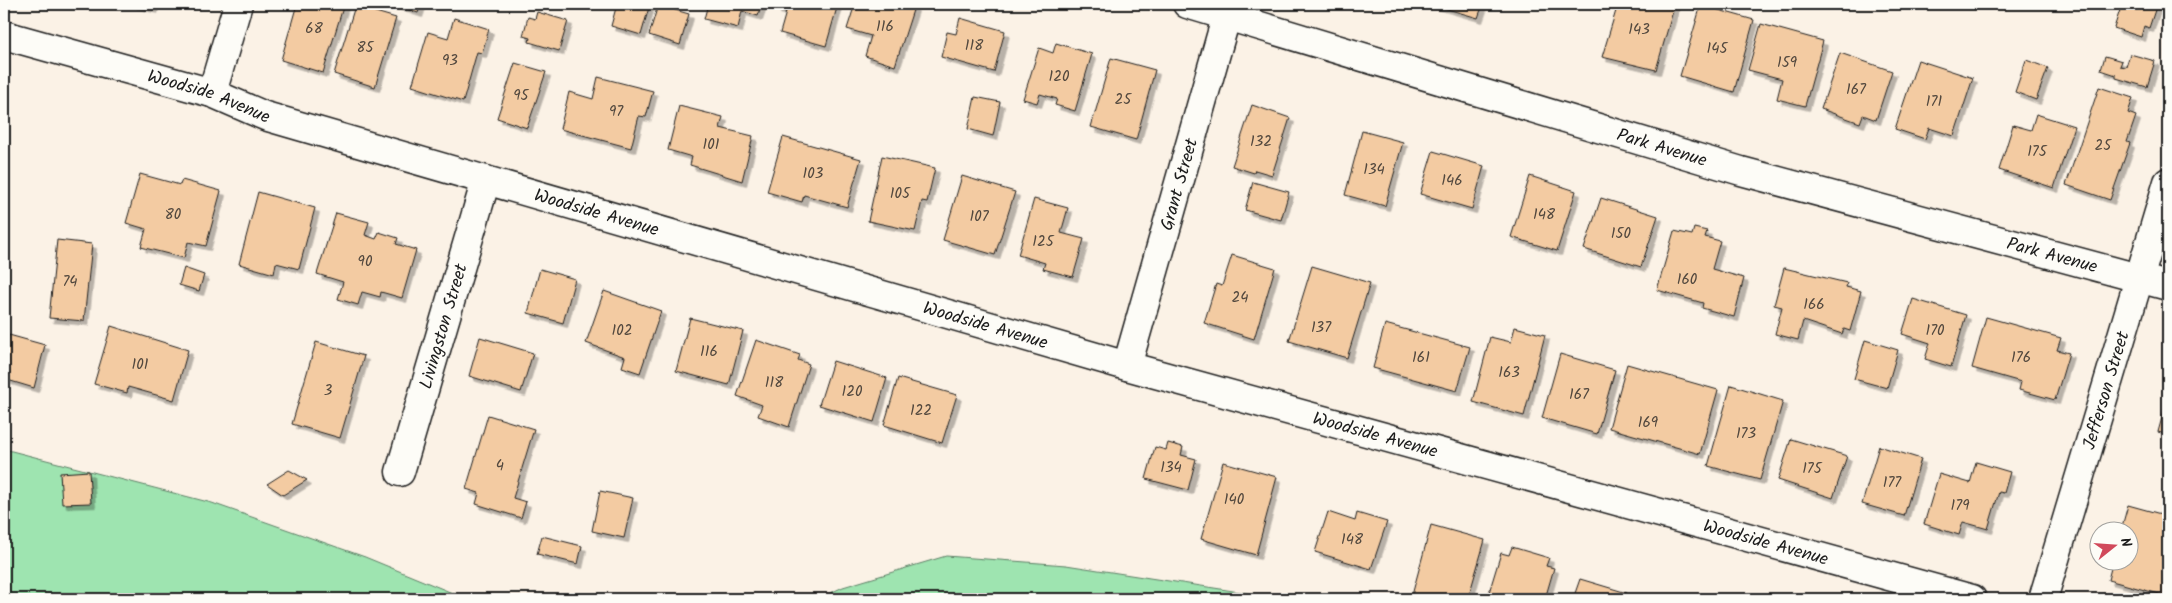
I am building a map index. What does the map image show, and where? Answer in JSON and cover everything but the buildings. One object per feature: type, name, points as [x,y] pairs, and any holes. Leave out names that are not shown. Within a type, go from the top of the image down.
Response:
[{"type":"street","points":[[212,93],[238,4]]},
{"type":"street","name":"Park Avenue","points":[[1188,4],[1229,9],[1741,171],[2168,286]]},
{"type":"street","name":"Grant Street","points":[[1127,366],[1229,9]]},
{"type":"street","name":"Woodside Avenue","points":[[4,35],[212,93],[265,116],[1127,366],[1972,599]]},
{"type":"street","name":"Livingston Street","points":[[400,472],[486,180]]},
{"type":"street","name":"Jefferson Street","points":[[2043,599],[2168,182]]},
{"type":"green space","points":[[4,449],[212,503],[365,557],[467,599],[4,599]]},
{"type":"green space","points":[[946,556],[1066,565],[1275,599],[818,599],[843,587]]}]
